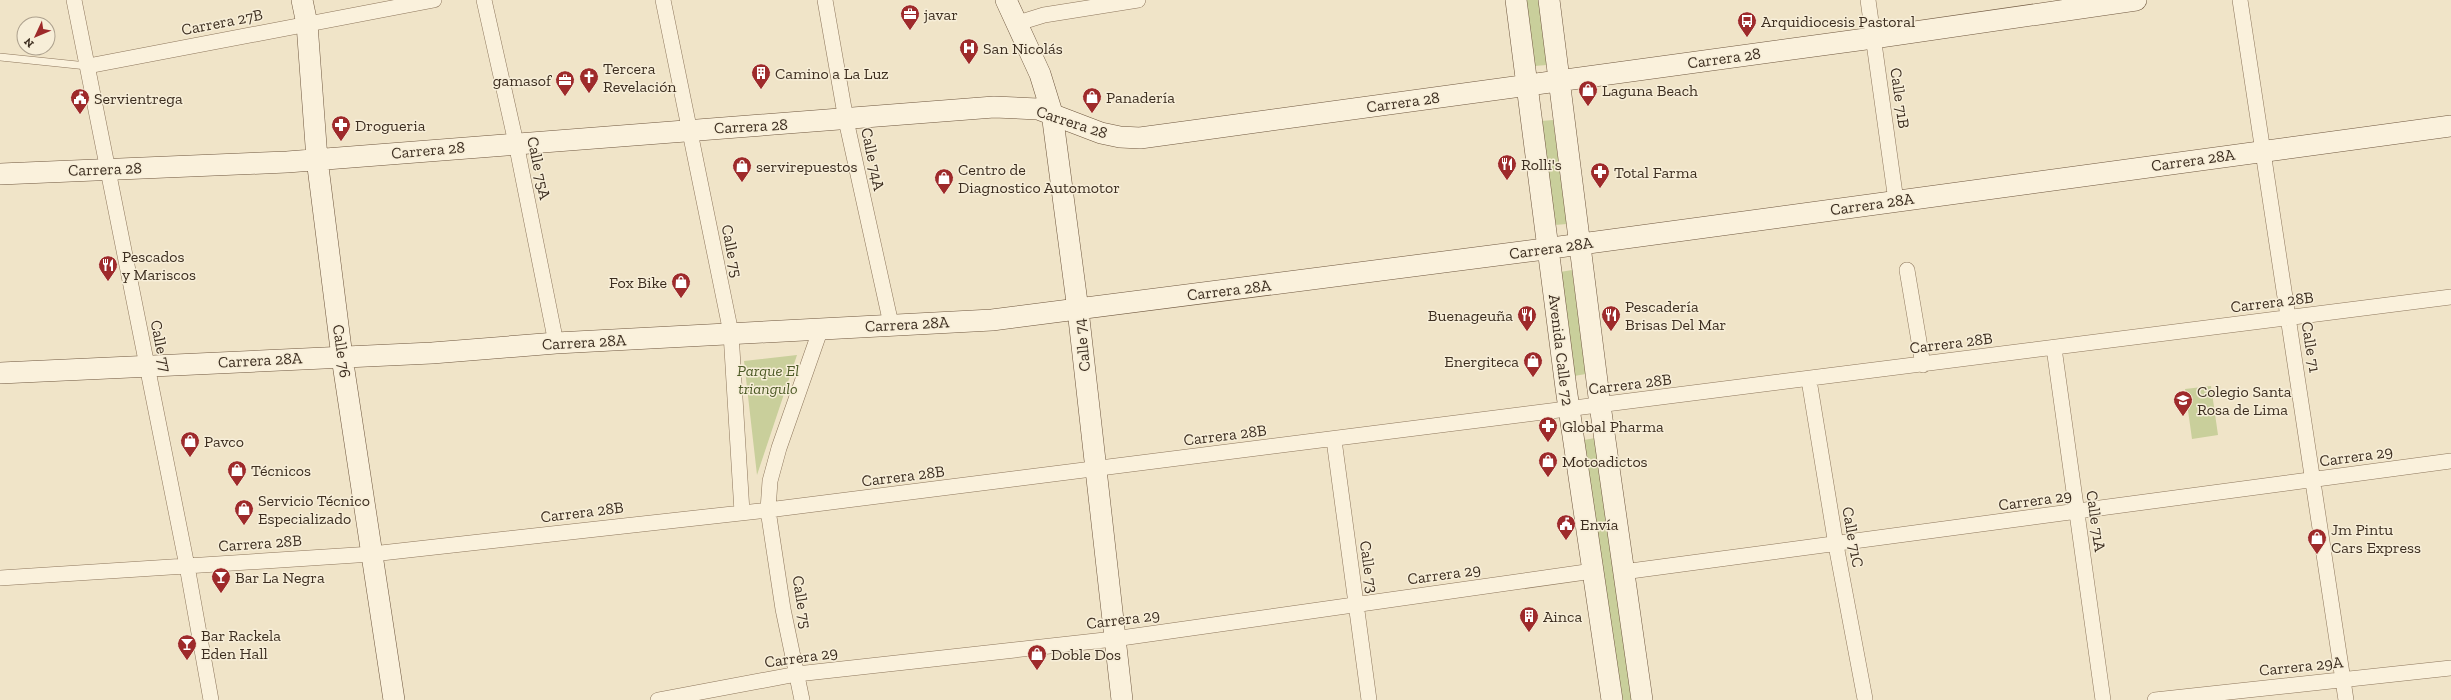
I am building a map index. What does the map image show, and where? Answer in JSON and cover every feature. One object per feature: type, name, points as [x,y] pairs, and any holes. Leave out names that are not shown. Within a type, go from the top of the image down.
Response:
[{"type":"street","name":"Calle 77","points":[[74,0],[187,566],[211,700]]},
{"type":"street","name":"Calle 76","points":[[302,0],[307,24],[317,160],[342,357],[394,700]]},
{"type":"street","name":"Carrera 27B","points":[[88,66],[434,0]]},
{"type":"street","name":"Calle 75A","points":[[484,0],[516,144],[556,343]]},
{"type":"street","name":"Calle 75","points":[[663,0],[730,333],[742,512]]},
{"type":"street","name":"Calle 74A","points":[[825,0],[846,120],[891,324]]},
{"type":"street","name":"Calle 74","points":[[1006,0],[1018,23],[1040,74],[1052,113],[1078,310],[1122,700]]},
{"type":"street","points":[[1018,23],[1044,15],[1138,0]]},
{"type":"street","name":"Avenida Calle 72","points":[[1516,0],[1569,410],[1612,700]]},
{"type":"street","name":"Avenida Calle 72","points":[[1549,0],[1600,406],[1642,700]]},
{"type":"street","name":"Calle 71B","points":[[1868,0],[1896,201]]},
{"type":"street","name":"Carrera 28","points":[[0,174],[317,160],[689,130],[846,120],[994,107],[1021,107],[1052,113],[1101,133],[1120,137],[1140,138],[1873,38],[2136,0]]},
{"type":"street","name":"Calle 71","points":[[2240,0],[2346,700]]},
{"type":"street","name":"Carrera 28A","points":[[0,373],[432,353],[556,343],[891,324],[992,320],[1579,245],[2263,150],[2451,126]]},
{"type":"street","points":[[1907,270],[1923,365]]},
{"type":"street","name":"Carrera 28B","points":[[0,578],[372,554],[768,510],[1810,380],[2451,297]]},
{"type":"street","name":"Calle 75","points":[[802,700],[783,609],[768,510],[770,481],[779,448],[821,328]]},
{"type":"street","name":"Calle 71A","points":[[2054,348],[2103,700]]},
{"type":"street","name":"Calle 71C","points":[[1810,380],[1836,545],[1865,700]]},
{"type":"street","name":"Calle 73","points":[[1334,440],[1370,700]]},
{"type":"street","name":"Carrera 29","points":[[1623,572],[1836,545],[2451,461]]},
{"type":"street","name":"Carrera 29","points":[[658,700],[797,674],[1114,639],[1593,571]]},
{"type":"street","name":"Carrera 29A","points":[[2155,700],[2451,668]]},
{"type":"lane","points":[[0,57],[88,66]]},
{"type":"green space","points":[[1526,0],[1539,0],[1547,65],[1534,66]]},
{"type":"green space","points":[[1553,120],[1567,224],[1555,225],[1541,121]]},
{"type":"green space","points":[[1572,270],[1586,374],[1574,376],[1560,272]]},
{"type":"green space","name":"Parque El triangulo","points":[[797,355],[757,475],[744,361]]},
{"type":"green space","points":[[2211,386],[2218,435],[2192,439],[2185,389]]},
{"type":"green space","points":[[1595,438],[1635,700],[1622,700],[1584,440]]},
{"type":"place","name":"javar","points":[[910,31]]},
{"type":"place","name":"Arquidiocesis Pastoral","points":[[1747,38]]},
{"type":"place","name":"San Nicolás","points":[[969,65]]},
{"type":"place","name":"Camino a La Luz","points":[[761,90]]},
{"type":"place","name":"Tercera Revelación","points":[[589,94]]},
{"type":"place","name":"gamasof","points":[[565,97]]},
{"type":"place","name":"Laguna Beach","points":[[1588,107]]},
{"type":"place","name":"Panadería","points":[[1092,114]]},
{"type":"place","name":"Servientrega","points":[[80,115]]},
{"type":"place","name":"Drogueria","points":[[341,142]]},
{"type":"place","name":"Rolli's","points":[[1507,181]]},
{"type":"place","name":"servirepuestos","points":[[742,183]]},
{"type":"place","name":"Total Farma","points":[[1600,189]]},
{"type":"place","name":"Centro de Diagnostico Automotor","points":[[944,195]]},
{"type":"place","name":"Pescados y Mariscos","points":[[108,282]]},
{"type":"place","name":"Fox Bike","points":[[681,299]]},
{"type":"place","name":"Buenageuña","points":[[1527,332]]},
{"type":"place","name":"Pescadería Brisas Del Mar","points":[[1611,332]]},
{"type":"place","name":"Energiteca","points":[[1533,378]]},
{"type":"place","name":"Colegio Santa Rosa de Lima","points":[[2183,417]]},
{"type":"place","name":"Global Pharma","points":[[1548,443]]},
{"type":"place","name":"Pavco","points":[[190,458]]},
{"type":"place","name":"Motoadictos","points":[[1548,478]]},
{"type":"place","name":"Técnicos","points":[[237,487]]},
{"type":"place","name":"Servicio Técnico Especializado","points":[[244,526]]},
{"type":"place","name":"Envía","points":[[1566,541]]},
{"type":"place","name":"Jm Pintu Cars Express","points":[[2317,555]]},
{"type":"place","name":"Bar La Negra","points":[[221,594]]},
{"type":"place","name":"Ainca","points":[[1529,633]]},
{"type":"place","name":"Bar Rackela Eden Hall","points":[[187,661]]},
{"type":"place","name":"Doble Dos","points":[[1037,671]]}]
